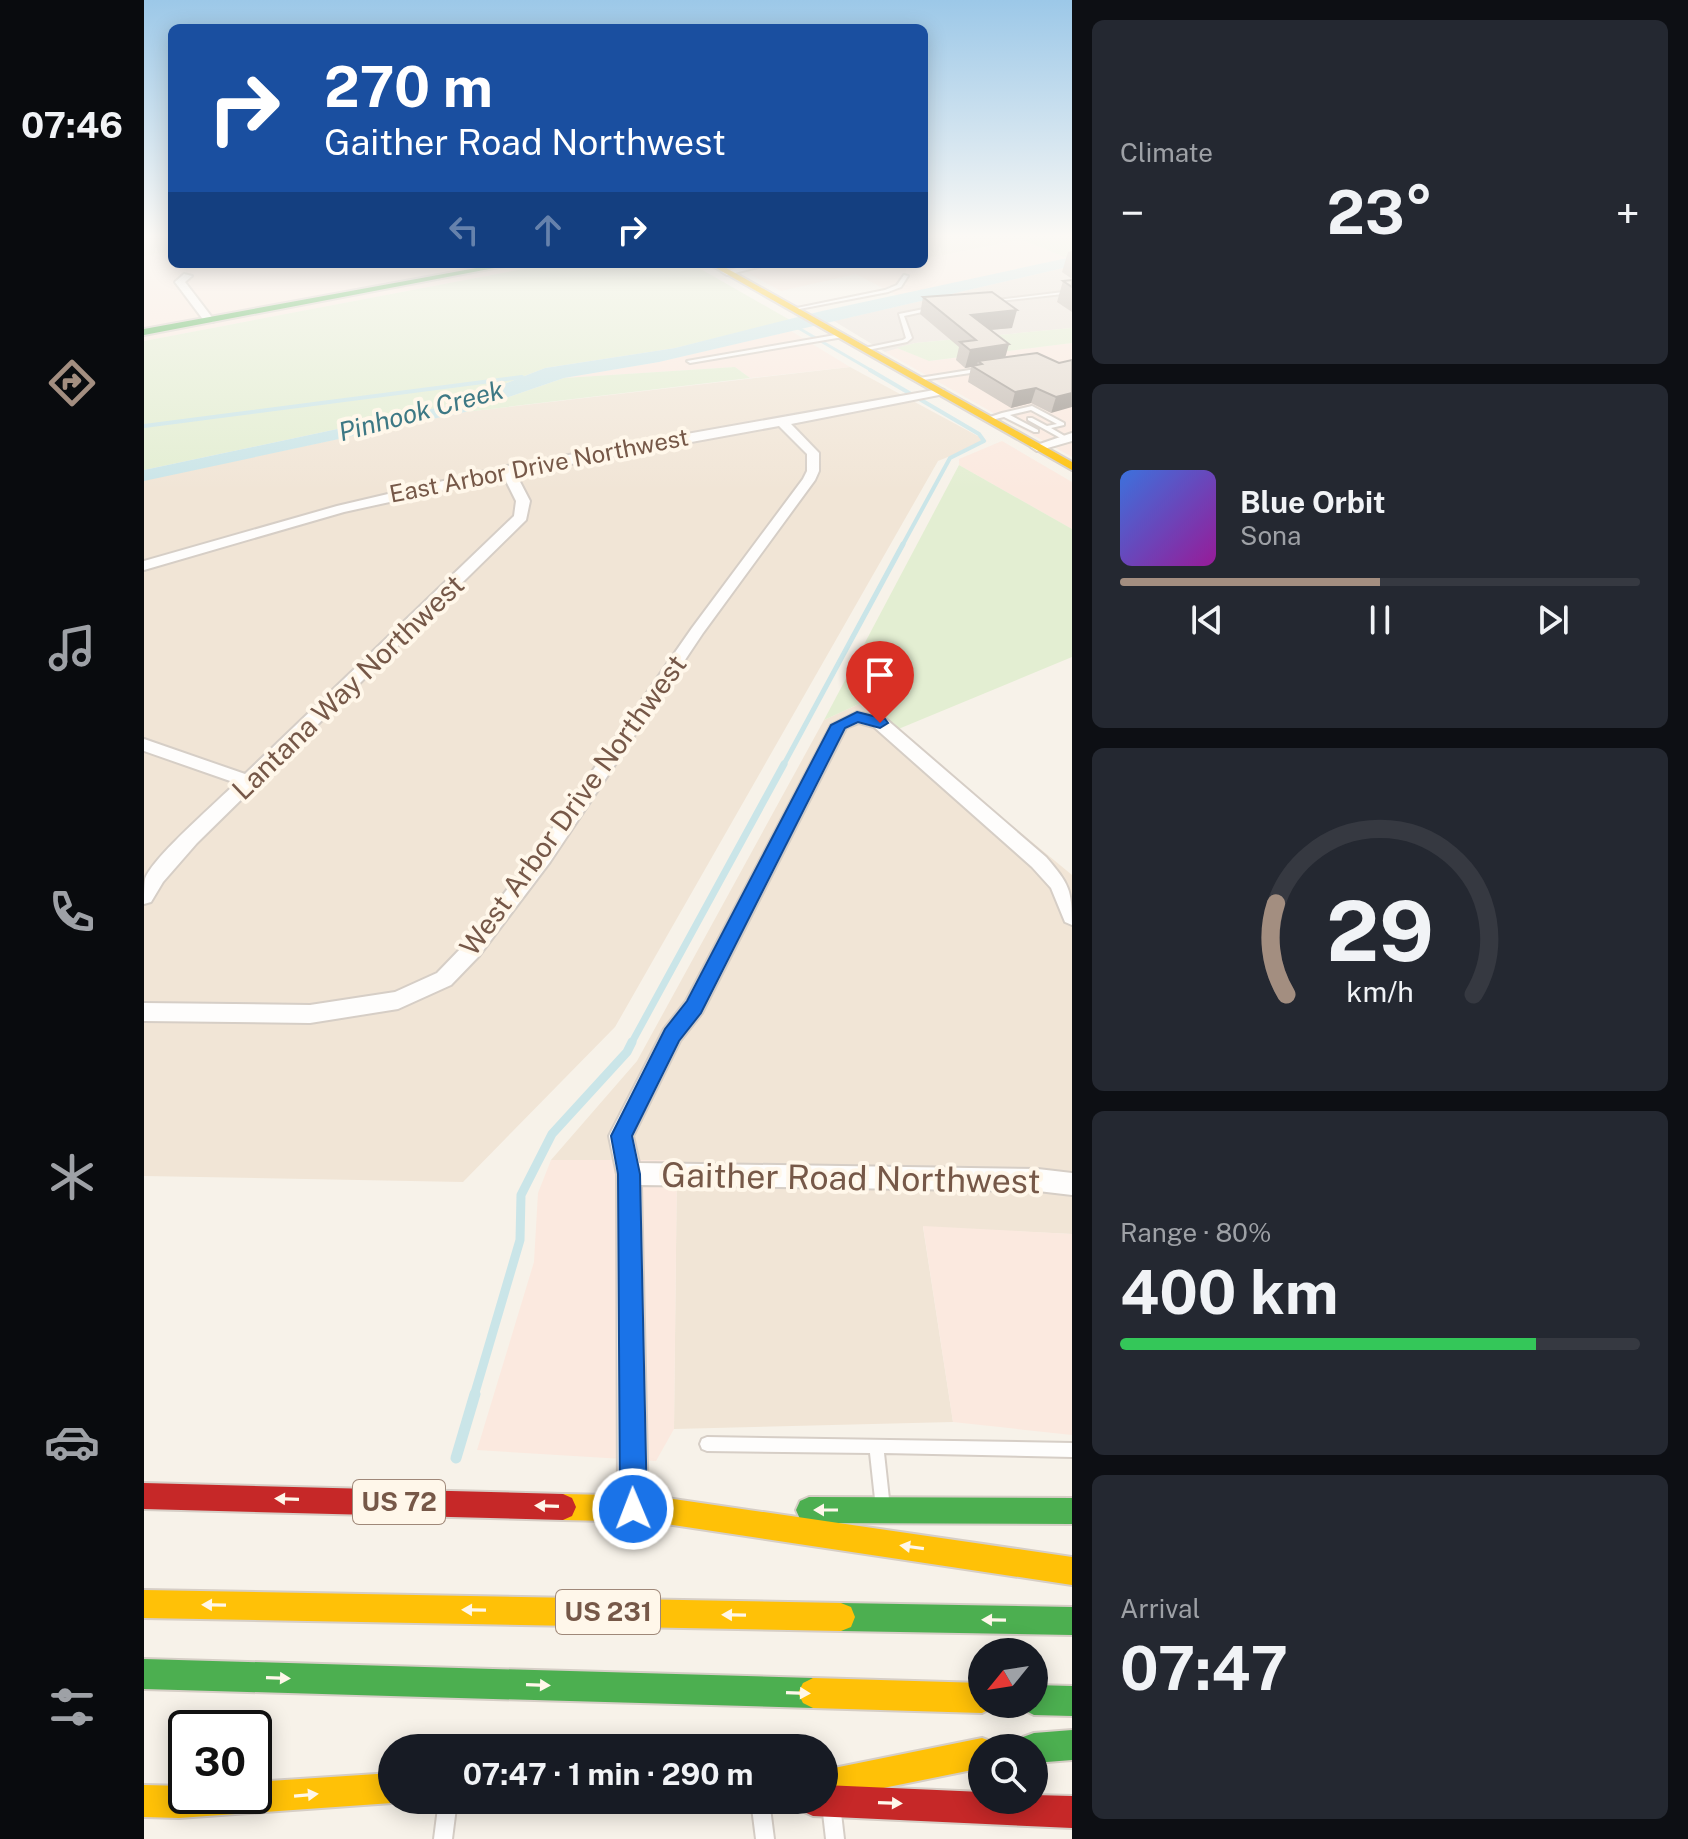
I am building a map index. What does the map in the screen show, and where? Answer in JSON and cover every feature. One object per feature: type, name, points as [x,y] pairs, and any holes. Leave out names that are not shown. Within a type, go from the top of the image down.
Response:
[{"type":"main road","points":[[144,332],[209,320]]},
{"type":"main road","points":[[810,320],[830,334],[863,349],[923,391],[996,416],[1017,436],[1036,439],[1072,467]]},
{"type":"main road","name":"US 72","points":[[144,1496],[643,1509],[1072,1571]]},
{"type":"main road","points":[[643,1509],[1072,1511]]},
{"type":"main road","name":"US 231","points":[[144,1604],[1072,1621]]},
{"type":"main road","points":[[144,1674],[968,1698]]},
{"type":"main road","points":[[1048,1700],[1072,1701]]},
{"type":"main road","points":[[1048,1747],[1072,1745]]},
{"type":"main road","points":[[838,1791],[968,1757]]},
{"type":"main road","points":[[144,1801],[211,1801],[378,1789]]},
{"type":"main road","points":[[838,1796],[978,1805],[1052,1818],[1072,1812]]},
{"type":"street","name":"East Arbor Drive Northwest","points":[[144,566],[350,504],[507,470],[781,421],[923,391]]},
{"type":"street","name":"West Arbor Drive Northwest","points":[[144,1012],[310,1014],[386,1003],[421,992],[444,979],[472,950],[543,857],[697,631],[809,480],[813,471],[813,453],[781,421]]},
{"type":"street","points":[[1036,439],[1069,438]]},
{"type":"street","name":"Lantana Way Northwest","points":[[144,897],[156,877],[190,838],[521,517],[523,501],[507,470]]},
{"type":"street","name":"Gaither Road Northwest","points":[[643,1509],[629,1174],[621,1136],[672,1035],[694,1007],[839,725],[857,717],[880,723],[1039,862],[1059,885],[1072,917]]},
{"type":"street","points":[[144,745],[250,782]]},
{"type":"street","name":"Gaither Road Northwest","points":[[629,1174],[1038,1180],[1072,1184]]},
{"type":"lane","points":[[863,349],[905,341],[909,338],[903,320]]},
{"type":"lane","points":[[690,361],[813,342],[830,334]]},
{"type":"lane","points":[[923,391],[991,369]]},
{"type":"lane","points":[[1032,408],[1062,424],[1046,428],[1036,439],[996,416],[1032,408]]},
{"type":"lane","points":[[1030,419],[1069,438]]},
{"type":"lane","points":[[707,1444],[1072,1450]]},
{"type":"lane","points":[[876,1446],[883,1510]]},
{"type":"lane","points":[[443,1839],[446,1814]]},
{"type":"lane","points":[[762,1814],[765,1839]]},
{"type":"lane","points":[[828,1814],[835,1839]]},
{"type":"shaded area","points":[[144,320],[255,320],[144,341]]},
{"type":"shaded area","points":[[1072,320],[1072,328],[915,343],[885,352],[834,321]]},
{"type":"shaded area","points":[[791,331],[850,367],[750,378],[735,367],[564,378],[659,362]]},
{"type":"shaded area","points":[[1072,343],[1072,457],[885,352],[897,348],[930,361]]},
{"type":"shaded area","points":[[850,367],[987,441],[938,461],[615,1027],[463,1182],[144,1176],[144,480],[465,412]]},
{"type":"shaded area","points":[[1002,441],[1072,482],[1072,529],[959,465],[959,459]]},
{"type":"shaded area","points":[[859,704],[896,730],[1072,875],[1072,1234],[923,1227],[953,1422],[674,1429],[677,1160],[551,1160],[637,1061],[824,720]]},
{"type":"shaded area","points":[[551,1160],[677,1160],[674,1429],[656,1461],[477,1450],[534,1262],[538,1193]]},
{"type":"shaded area","points":[[923,1226],[1072,1234],[1072,1435],[953,1422]]},
{"type":"green space","points":[[255,320],[790,320],[675,348],[545,368],[450,405],[144,470],[144,341]]},
{"type":"green space","points":[[1072,328],[1072,343],[929,361],[897,348],[915,343]]},
{"type":"green space","points":[[735,367],[750,378],[465,412],[564,378]]},
{"type":"green space","points":[[959,465],[1072,529],[1072,657],[896,730],[859,704],[824,720]]},
{"type":"water","points":[[787,320],[840,320],[659,362],[564,378],[465,412],[144,481],[144,470],[450,405],[545,368],[675,348]]},
{"type":"building","points":[[951,320],[977,320],[1009,344],[970,350],[960,342],[976,340]]},
{"type":"building","points":[[1037,353],[1059,363],[1072,360],[1072,393],[1056,397],[1036,388],[1015,392],[972,366],[982,364],[978,361]]},
{"type":"waterway","points":[[795,326],[874,372]]},
{"type":"waterway","points":[[870,370],[979,434],[984,441],[950,458],[902,546]]},
{"type":"waterway","name":"Pinhook Creek","points":[[144,426],[522,377]]},
{"type":"waterway","points":[[783,766],[903,544]]},
{"type":"waterway","points":[[631,1044],[784,764]]},
{"type":"waterway","points":[[474,1396],[520,1240],[521,1195],[552,1134],[631,1044]]},
{"type":"waterway","points":[[456,1458],[475,1394]]},
{"type":"traffic: fast","points":[[144,332],[210,320]]},
{"type":"traffic: fast","points":[[809,1510],[1072,1511]]},
{"type":"traffic: fast","points":[[841,1617],[1072,1621]]},
{"type":"traffic: fast","points":[[144,1674],[813,1693]]},
{"type":"traffic: fast","points":[[1048,1700],[1072,1701]]},
{"type":"traffic: fast","points":[[1048,1747],[1072,1745]]},
{"type":"traffic: slow","points":[[812,320],[1072,467]]},
{"type":"traffic: slow","points":[[563,1507],[653,1509],[1072,1571]]},
{"type":"traffic: slow","points":[[144,1604],[841,1617]]},
{"type":"traffic: slow","points":[[813,1693],[968,1698]]},
{"type":"traffic: slow","points":[[838,1782],[968,1756]]},
{"type":"traffic: slow","points":[[144,1801],[179,1802],[378,1789]]},
{"type":"traffic: jam","points":[[144,1496],[563,1507]]},
{"type":"traffic: jam","points":[[838,1801],[1072,1812]]},
{"type":"route","points":[[633,1509],[629,1174],[621,1136],[672,1035],[694,1007],[839,725],[857,717],[880,723]]}]
